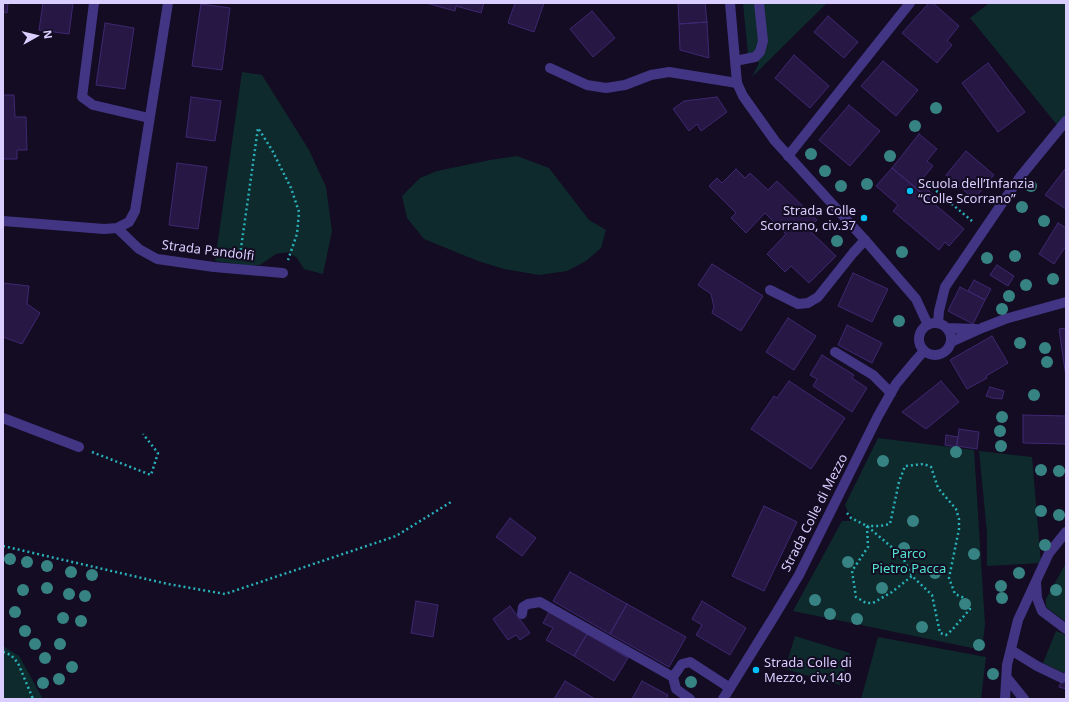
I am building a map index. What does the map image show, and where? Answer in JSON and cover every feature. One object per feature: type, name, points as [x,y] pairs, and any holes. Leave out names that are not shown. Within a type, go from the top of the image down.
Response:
[{"type":"street","points":[[94,3],[82,97],[92,105],[149,118]]},
{"type":"street","points":[[3,221],[104,229],[117,228],[129,222],[135,211],[168,3]]},
{"type":"street","points":[[730,3],[737,83],[743,96],[775,141],[865,240],[916,299],[928,325]]},
{"type":"street","points":[[735,61],[755,57],[760,52],[763,41],[759,3]]},
{"type":"street","points":[[788,156],[910,3]]},
{"type":"street","points":[[550,68],[587,85],[606,88],[625,85],[651,75],[669,72],[737,83]]},
{"type":"street","points":[[978,329],[942,326],[928,325],[922,331],[919,339],[920,344],[924,351],[932,355],[940,355],[948,350],[951,342],[950,332],[942,326],[940,311],[945,287],[1020,177],[1066,121]]},
{"type":"street","name":"Strada Pandolfi","points":[[117,228],[139,249],[157,259],[283,273]]},
{"type":"street","points":[[770,290],[798,304],[808,303],[818,297],[865,240]]},
{"type":"street","points":[[951,342],[978,329],[1005,319],[1066,302]]},
{"type":"street","name":"Strada Colle di Mezzo","points":[[723,699],[799,575],[878,416],[891,393],[907,370],[924,351]]},
{"type":"street","points":[[835,352],[873,375],[891,393]]},
{"type":"street","points":[[3,418],[79,447]]},
{"type":"street","points":[[1006,699],[1007,665],[1018,620],[1049,553],[1066,532]]},
{"type":"street","points":[[1036,582],[1037,598],[1042,611],[1066,629]]},
{"type":"street","points":[[522,614],[523,607],[528,604],[540,602],[673,677],[676,689],[690,699]]},
{"type":"street","points":[[1011,650],[1037,666],[1062,678]]},
{"type":"street","points":[[673,677],[682,664],[690,662],[730,688]]},
{"type":"street","points":[[1007,678],[1024,699]]},
{"type":"path","points":[[238,269],[258,128],[272,150],[290,188],[299,212],[297,234],[283,273]]},
{"type":"path","points":[[924,183],[927,183],[974,222]]},
{"type":"path","points":[[79,447],[151,475],[158,453],[143,434]]},
{"type":"path","points":[[838,497],[851,518],[867,526],[902,556],[912,576],[932,595],[940,633],[946,635],[970,609],[969,603],[962,597],[955,594],[949,578],[959,529],[956,509],[938,488],[931,467],[924,464],[905,466],[899,482],[890,524],[867,526]]},
{"type":"path","points":[[3,546],[168,584],[225,594],[396,536],[451,502]]},
{"type":"path","points":[[867,526],[868,547],[852,571],[856,597],[866,603],[873,603],[892,592],[912,576]]},
{"type":"path","points":[[3,652],[11,655],[18,663],[33,699]]},
{"type":"green space","points":[[743,3],[827,3],[752,77],[759,63],[755,57],[748,54]]},
{"type":"green space","points":[[989,3],[1066,3],[1066,116],[1058,126],[970,18]]},
{"type":"green space","points":[[242,72],[262,75],[309,150],[326,187],[332,231],[323,274],[304,269],[297,258],[289,252],[276,254],[260,265],[243,265],[215,261]]},
{"type":"green space","points":[[517,156],[549,168],[589,220],[606,230],[601,248],[586,261],[567,271],[539,275],[504,269],[478,261],[424,239],[407,218],[402,196],[420,178],[437,171]]},
{"type":"green space","name":"Parco Pietro Pacca","points":[[878,438],[974,450],[985,624],[982,650],[793,611],[842,521],[850,521],[852,515],[848,512],[845,505]]},
{"type":"green space","points":[[979,451],[1032,457],[1041,563],[987,566],[987,533]]},
{"type":"green space","points":[[1066,563],[1066,622],[1046,607],[1046,599]]},
{"type":"green space","points":[[1056,631],[1066,635],[1066,670],[1064,673],[1043,663]]},
{"type":"green space","points":[[795,636],[850,653],[840,685],[785,669]]},
{"type":"green space","points":[[878,637],[986,657],[981,699],[861,699]]},
{"type":"green space","points":[[3,646],[19,656],[43,699],[3,699]]},
{"type":"building","points":[[3,3],[8,3],[7,13],[3,12]]},
{"type":"building","points":[[43,3],[73,3],[69,34],[39,30]]},
{"type":"building","points":[[426,3],[484,3],[481,13],[456,6],[455,11]]},
{"type":"building","points":[[515,3],[544,3],[534,32],[508,23]]},
{"type":"building","points":[[678,3],[705,3],[707,22],[679,24]]},
{"type":"building","points":[[929,3],[933,3],[959,26],[947,41],[952,45],[937,63],[902,33]]},
{"type":"building","points":[[201,4],[230,8],[222,70],[192,66]]},
{"type":"building","points":[[592,11],[615,38],[593,57],[570,29]]},
{"type":"building","points":[[828,16],[858,42],[844,58],[814,32]]},
{"type":"building","points":[[707,22],[709,58],[680,50],[679,24]]},
{"type":"building","points":[[105,23],[134,28],[125,89],[96,85]]},
{"type":"building","points":[[794,55],[829,86],[810,108],[775,78]]},
{"type":"building","points":[[883,61],[918,90],[896,116],[861,86]]},
{"type":"building","points":[[988,63],[1025,112],[998,132],[962,83]]},
{"type":"building","points":[[3,95],[14,95],[15,117],[26,117],[27,150],[17,150],[17,159],[3,159]]},
{"type":"building","points":[[191,97],[221,101],[215,141],[186,137]]},
{"type":"building","points":[[717,97],[727,112],[701,131],[697,124],[689,131],[673,109],[684,101]]},
{"type":"building","points":[[849,105],[880,131],[850,166],[819,140]]},
{"type":"building","points":[[919,134],[937,149],[927,161],[933,166],[923,178],[925,188],[938,198],[934,203],[892,168]]},
{"type":"building","points":[[966,151],[994,175],[974,199],[946,175]]},
{"type":"building","points":[[177,163],[207,167],[198,229],[169,225]]},
{"type":"building","points":[[892,168],[964,229],[949,246],[945,242],[939,250],[893,211],[898,205],[876,186]]},
{"type":"building","points":[[1066,168],[1066,209],[1045,195]]},
{"type":"building","points":[[736,169],[745,178],[750,173],[768,190],[777,181],[817,220],[808,229],[836,256],[809,283],[791,266],[785,272],[767,254],[786,234],[765,213],[746,233],[731,218],[736,213],[709,186],[717,178],[722,183]]},
{"type":"building","points":[[1058,223],[1066,228],[1066,246],[1054,264],[1039,254]]},
{"type":"building","points":[[712,264],[763,296],[741,331],[712,313],[714,307],[711,294],[698,285]]},
{"type":"building","points":[[997,265],[1014,276],[1008,286],[990,275]]},
{"type":"building","points":[[853,273],[888,289],[872,322],[838,306]]},
{"type":"building","points":[[974,280],[991,289],[985,300],[968,291]]},
{"type":"building","points":[[3,283],[29,286],[27,304],[40,313],[22,344],[3,337]]},
{"type":"building","points":[[960,287],[985,300],[973,324],[948,311]]},
{"type":"building","points":[[788,318],[816,336],[794,370],[766,352]]},
{"type":"building","points":[[847,325],[882,343],[872,363],[838,345]]},
{"type":"building","points":[[1066,328],[1066,377],[1059,329]]},
{"type":"building","points":[[992,336],[1008,363],[986,376],[987,378],[967,389],[950,360]]},
{"type":"building","points":[[822,355],[854,375],[852,378],[867,388],[852,412],[813,386],[817,379],[810,375]]},
{"type":"building","points":[[789,381],[845,418],[811,469],[751,429],[774,396],[777,398]]},
{"type":"building","points":[[941,381],[959,402],[926,429],[902,412]]},
{"type":"building","points":[[990,387],[1004,391],[1002,399],[986,396]]},
{"type":"building","points":[[1023,415],[1066,416],[1066,444],[1023,443]]},
{"type":"building","points":[[959,429],[979,432],[977,449],[957,446]]},
{"type":"building","points":[[946,435],[958,437],[956,447],[945,445]]},
{"type":"building","points":[[764,506],[797,522],[764,591],[732,576]]},
{"type":"building","points":[[510,518],[536,538],[522,556],[496,537]]},
{"type":"building","points":[[570,572],[627,604],[610,634],[553,601]]},
{"type":"building","points":[[416,601],[438,605],[433,637],[411,633]]},
{"type":"building","points":[[702,601],[746,628],[730,655],[696,635],[702,625],[692,619]]},
{"type":"building","points":[[627,604],[686,637],[669,667],[610,634]]},
{"type":"building","points":[[510,606],[530,633],[520,640],[516,635],[508,640],[493,619]]},
{"type":"building","points":[[549,612],[587,634],[574,656],[546,640],[553,628],[543,623]]},
{"type":"building","points":[[587,634],[628,658],[614,681],[574,656]]},
{"type":"building","points":[[1066,670],[1066,689],[1059,687]]},
{"type":"building","points":[[565,681],[595,699],[554,699]]},
{"type":"building","points":[[642,681],[668,695],[666,699],[632,699]]},
{"type":"place","name":"Scuola dell’Infanzia “Colle Scorrano”","points":[[910,191]]},
{"type":"place","name":"Strada Colle Scorrano, civ.37","points":[[864,218]]},
{"type":"place","name":"Strada Colle di Mezzo, civ.140","points":[[756,670]]}]
